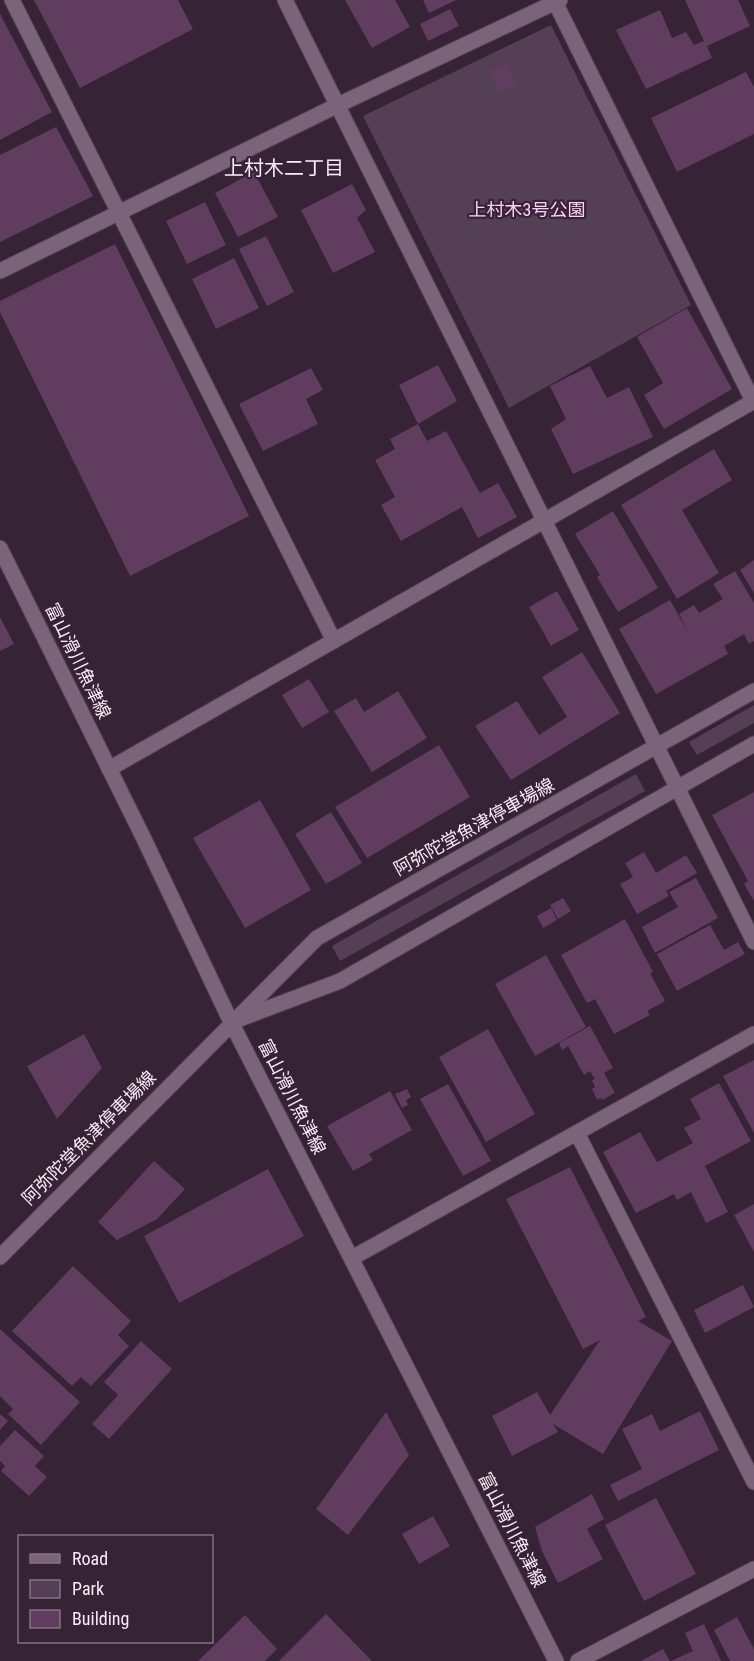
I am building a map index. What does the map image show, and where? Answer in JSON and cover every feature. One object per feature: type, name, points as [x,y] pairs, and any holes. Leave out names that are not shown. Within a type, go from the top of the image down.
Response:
[{"type":"street","points":[[12,0],[334,641]]},
{"type":"street","points":[[285,0],[754,942]]},
{"type":"street","points":[[0,271],[556,1],[754,401],[109,769]]},
{"type":"street","name":"富山滑川魚津線","points":[[0,548],[231,1022],[556,1661]]},
{"type":"street","name":"阿弥陀堂魚津停車場線","points":[[0,1257],[317,938],[754,691]]},
{"type":"street","name":"阿弥陀堂魚津停車場線","points":[[231,1022],[340,981],[754,744]]},
{"type":"street","points":[[352,1258],[754,1034]]},
{"type":"street","points":[[577,1132],[754,1482]]},
{"type":"street","points":[[578,1661],[754,1569]]},
{"type":"green space","name":"上村木3号公園","points":[[551,25],[691,305],[509,408],[363,116]]},
{"type":"green space","points":[[754,705],[754,723],[697,755],[689,742]]},
{"type":"green space","points":[[636,774],[645,791],[340,961],[332,946]]},
{"type":"building","points":[[34,0],[178,0],[193,29],[80,88]]},
{"type":"building","points":[[345,0],[395,0],[410,27],[372,48]]},
{"type":"building","points":[[423,0],[456,0],[429,13]]},
{"type":"building","points":[[685,0],[738,0],[750,26],[707,46],[712,58],[646,89],[616,30],[660,10],[672,38],[686,32],[694,45],[704,41]]},
{"type":"building","points":[[450,9],[459,26],[428,41],[420,24]]},
{"type":"building","points":[[0,14],[52,112],[0,140]]},
{"type":"building","points":[[506,63],[517,84],[499,93],[488,72]]},
{"type":"building","points":[[746,72],[754,87],[754,134],[677,172],[651,118]]},
{"type":"building","points":[[56,127],[93,196],[0,242],[0,155]]},
{"type":"building","points":[[254,172],[278,217],[238,237],[215,193]]},
{"type":"building","points":[[352,184],[366,210],[357,218],[375,252],[333,273],[301,210]]},
{"type":"building","points":[[205,202],[226,245],[187,264],[166,221]]},
{"type":"building","points":[[266,236],[294,292],[267,306],[239,249]]},
{"type":"building","points":[[115,244],[249,516],[130,576],[0,312],[0,301]]},
{"type":"building","points":[[234,258],[259,308],[216,329],[192,279]]},
{"type":"building","points":[[687,308],[732,389],[664,429],[644,395],[663,383],[637,337]]},
{"type":"building","points":[[438,365],[457,401],[418,424],[399,385]]},
{"type":"building","points":[[590,366],[607,398],[629,387],[653,437],[573,474],[551,429],[566,419],[550,386]]},
{"type":"building","points":[[311,368],[323,390],[306,399],[318,424],[263,451],[239,404]]},
{"type":"building","points":[[418,424],[427,441],[446,431],[480,493],[498,483],[517,517],[478,538],[462,507],[401,541],[381,505],[395,497],[375,460],[395,449],[390,439]]},
{"type":"building","points":[[714,449],[732,480],[682,510],[719,573],[677,599],[621,505]]},
{"type":"building","points":[[613,511],[658,588],[618,612],[597,577],[600,575],[575,534]]},
{"type":"building","points":[[754,560],[754,593],[740,570]]},
{"type":"building","points":[[735,571],[754,603],[754,641],[749,644],[744,634],[724,646],[728,654],[656,694],[619,629],[670,600],[690,636],[679,614],[694,605],[699,613],[723,599],[713,584]]},
{"type":"building","points":[[557,591],[579,630],[551,646],[529,607]]},
{"type":"building","points":[[0,617],[14,644],[0,651]]},
{"type":"building","points":[[582,652],[620,713],[511,780],[475,726],[517,701],[539,735],[567,717],[542,677]]},
{"type":"building","points":[[309,679],[329,712],[302,728],[282,695]]},
{"type":"building","points":[[398,691],[427,738],[372,772],[334,711],[356,698],[364,712]]},
{"type":"building","points":[[439,745],[470,797],[367,858],[335,807]]},
{"type":"building","points":[[754,792],[754,901],[744,884],[748,881],[712,815]]},
{"type":"building","points":[[260,800],[311,890],[245,928],[193,838]]},
{"type":"building","points":[[331,812],[362,863],[326,884],[295,834]]},
{"type":"building","points":[[644,852],[656,873],[686,855],[697,873],[666,891],[669,896],[637,914],[620,884],[633,877],[625,863]]},
{"type":"building","points":[[696,878],[718,918],[655,953],[642,927],[678,907],[669,892]]},
{"type":"building","points":[[563,898],[571,911],[558,919],[550,905]]},
{"type":"building","points":[[551,908],[557,920],[543,928],[537,916]]},
{"type":"building","points":[[625,919],[653,972],[650,973],[665,1001],[647,1011],[650,1015],[614,1034],[595,999],[587,1003],[561,955]]},
{"type":"building","points":[[710,925],[724,950],[738,942],[745,954],[677,991],[657,954]]},
{"type":"building","points":[[546,955],[586,1027],[535,1056],[495,984]]},
{"type":"building","points":[[590,1026],[613,1068],[604,1073],[615,1093],[602,1100],[601,1098],[597,1100],[592,1089],[595,1087],[592,1080],[595,1079],[590,1071],[584,1075],[568,1046],[562,1050],[559,1043]]},
{"type":"building","points":[[488,1029],[535,1114],[486,1142],[439,1057]]},
{"type":"building","points":[[84,1034],[102,1068],[57,1119],[27,1066]]},
{"type":"building","points":[[754,1060],[754,1133],[723,1076]]},
{"type":"building","points":[[719,1083],[751,1141],[705,1166],[728,1212],[706,1223],[691,1192],[677,1200],[674,1194],[636,1213],[603,1152],[640,1132],[657,1162],[693,1143],[684,1128],[701,1119],[690,1099]]},
{"type":"building","points":[[448,1084],[491,1161],[463,1176],[420,1099]]},
{"type":"building","points":[[407,1089],[411,1097],[406,1100],[408,1105],[402,1108],[395,1094]]},
{"type":"building","points":[[390,1091],[412,1130],[369,1154],[373,1160],[353,1171],[327,1126]]},
{"type":"building","points":[[154,1161],[185,1189],[157,1219],[117,1240],[98,1222]]},
{"type":"building","points":[[570,1167],[646,1317],[638,1321],[672,1341],[603,1454],[553,1424],[558,1432],[512,1456],[492,1416],[537,1392],[550,1415],[600,1340],[583,1349],[506,1199]]},
{"type":"building","points":[[268,1169],[304,1236],[179,1303],[144,1236]]},
{"type":"building","points":[[754,1204],[754,1252],[734,1215]]},
{"type":"building","points":[[73,1266],[131,1321],[118,1335],[129,1346],[91,1386],[81,1377],[72,1386],[12,1331]]},
{"type":"building","points":[[743,1285],[754,1307],[705,1333],[694,1310]]},
{"type":"building","points":[[0,1329],[80,1402],[41,1445],[8,1414],[13,1409],[0,1396]]},
{"type":"building","points":[[141,1341],[172,1369],[109,1439],[92,1424],[118,1395],[104,1382]]},
{"type":"building","points":[[700,1411],[719,1450],[618,1501],[610,1485],[642,1469],[622,1429],[652,1414],[660,1431]]},
{"type":"building","points":[[386,1412],[409,1455],[348,1535],[316,1509]]},
{"type":"building","points":[[0,1414],[8,1421],[0,1430]]},
{"type":"building","points":[[15,1430],[44,1456],[35,1466],[47,1477],[29,1496],[1,1471],[5,1466],[0,1461],[0,1446]]},
{"type":"building","points":[[592,1494],[604,1519],[587,1529],[603,1559],[558,1583],[542,1551],[535,1527]]},
{"type":"building","points":[[656,1498],[696,1574],[644,1601],[605,1525]]},
{"type":"building","points":[[433,1516],[450,1546],[419,1564],[402,1534]]},
{"type":"building","points":[[326,1614],[372,1661],[279,1661]]},
{"type":"building","points":[[245,1615],[277,1649],[265,1661],[198,1661]]},
{"type":"building","points":[[737,1617],[754,1649],[754,1661],[730,1661],[714,1630]]},
{"type":"building","points":[[704,1624],[721,1661],[671,1661],[693,1651],[685,1633]]},
{"type":"building","points":[[663,1649],[670,1661],[641,1661]]},
{"type":"district","name":"上村木二丁目","points":[[284,168]]}]
